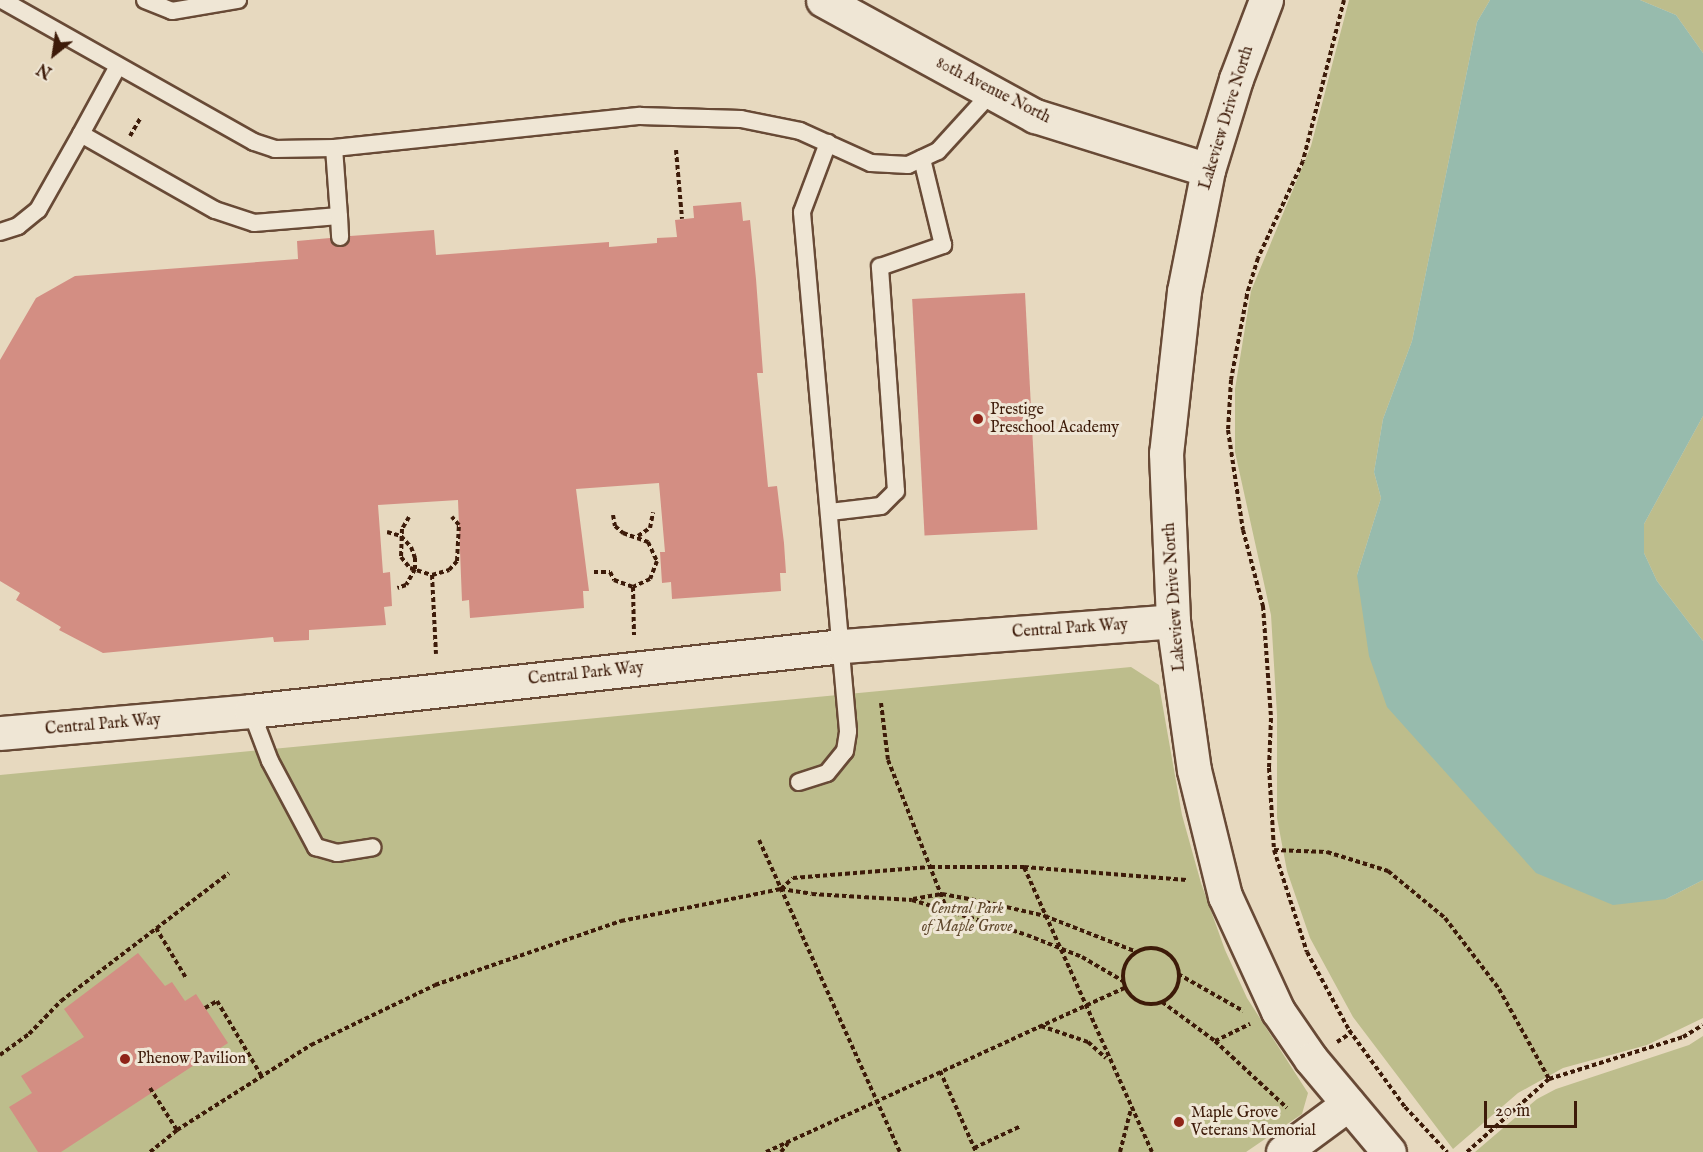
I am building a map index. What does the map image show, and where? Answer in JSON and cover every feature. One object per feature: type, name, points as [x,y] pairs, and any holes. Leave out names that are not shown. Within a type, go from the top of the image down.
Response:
[{"type":"street","name":"80th Avenue North","points":[[823,0],[1035,116],[1208,171]]},
{"type":"street","name":"Lakeview Drive North","points":[[1266,0],[1236,79],[1208,171],[1184,291],[1166,453],[1173,621],[1194,770],[1225,896],[1278,1011],[1383,1150]]},
{"type":"street","name":"Central Park Way","points":[[0,733],[251,711],[843,646],[1173,621]]},
{"type":"street","points":[[1283,1152],[1348,1104]]},
{"type":"lane","points":[[2,0],[254,142],[275,149],[334,148],[640,116],[741,119],[800,131],[871,163],[908,165],[938,152],[991,93]]},
{"type":"lane","points":[[145,0],[172,10],[238,0]]},
{"type":"lane","points":[[0,232],[18,226],[38,210],[118,66]]},
{"type":"lane","points":[[81,134],[215,210],[254,223],[339,216]]},
{"type":"lane","points":[[799,782],[827,773],[845,751],[848,702],[802,212],[828,143]]},
{"type":"lane","points":[[334,148],[340,237]]},
{"type":"lane","points":[[830,512],[881,506],[896,491],[880,267],[943,245],[922,159]]},
{"type":"lane","points":[[251,711],[270,760],[316,847],[337,852],[373,847]]},
{"type":"path","points":[[1344,0],[1303,160],[1255,267],[1231,380],[1228,430],[1243,530],[1263,606],[1271,718],[1269,768],[1274,850],[1307,951],[1349,1030],[1405,1107],[1447,1152]]},
{"type":"path","points":[[676,150],[682,219]]},
{"type":"path","points":[[637,536],[650,528],[653,512]]},
{"type":"path","points":[[594,572],[610,572],[614,580],[633,587],[650,579],[657,561],[652,547],[637,536],[618,530],[613,515]]},
{"type":"path","points":[[409,517],[401,536],[401,557],[415,569],[432,575],[449,570],[457,561],[461,544],[459,525],[452,517]]},
{"type":"path","points":[[387,532],[401,536],[411,547],[415,569],[406,585],[397,588]]},
{"type":"path","points":[[432,575],[436,654]]},
{"type":"path","points":[[633,587],[634,635]]},
{"type":"path","points":[[881,703],[888,760],[949,913]]},
{"type":"path","points":[[759,840],[900,1152]]},
{"type":"path","points":[[1274,850],[1327,852],[1388,871],[1437,911],[1499,989],[1549,1079]]},
{"type":"path","points":[[780,888],[793,878],[930,867],[1024,867],[1186,880]]},
{"type":"path","points":[[1024,867],[1152,1152]]},
{"type":"path","points":[[0,1055],[29,1034],[61,1001],[229,873]]},
{"type":"path","points":[[150,1152],[177,1130],[311,1045],[435,985],[621,921],[780,888],[812,894],[912,900],[942,894],[1045,916],[1137,952],[1155,949],[1163,952],[1176,965],[1178,974],[1174,990],[1162,1002]]},
{"type":"path","points":[[912,900],[1059,947],[1123,981]]},
{"type":"path","points":[[156,928],[186,978]]},
{"type":"path","points":[[1137,952],[1125,965],[1123,981],[1125,988],[1143,1003],[1162,1002],[1215,1041],[1287,1108]]},
{"type":"path","points":[[1178,974],[1248,1015]]},
{"type":"path","points":[[766,1152],[1125,988]]},
{"type":"path","points":[[205,1008],[217,1001],[261,1075]]},
{"type":"path","points":[[1215,1041],[1253,1022]]},
{"type":"path","points":[[1467,1152],[1549,1079],[1683,1037],[1703,1025]]},
{"type":"path","points":[[1040,1026],[1088,1042],[1109,1060]]},
{"type":"path","points":[[940,1071],[975,1150],[1021,1126]]},
{"type":"path","points":[[150,1088],[177,1130]]},
{"type":"path","points":[[1120,1152],[1131,1109]]},
{"type":"path","points":[[781,1152],[789,1141]]},
{"type":"green space","points":[[1349,0],[1490,0],[1477,22],[1412,341],[1383,419],[1374,472],[1381,498],[1357,575],[1666,899],[1703,880],[1703,1018],[1647,1045],[1563,1068],[1518,1093],[1453,1149],[1353,1017],[1310,938],[1287,871],[1277,818],[1277,715],[1271,615],[1235,452],[1235,389],[1251,291],[1311,146]]},
{"type":"green space","points":[[1640,0],[1703,0],[1703,53],[1676,15]]},
{"type":"green space","points":[[1703,416],[1703,641],[1657,581],[1644,553],[1644,524]]},
{"type":"green space","name":"Central Park of Maple Grove","points":[[1131,667],[1159,685],[1182,815],[1201,883],[1225,950],[1247,998],[1308,1093],[1302,1114],[1246,1152],[0,1152],[0,775]]},
{"type":"green space","points":[[1703,1036],[1703,1152],[1475,1152],[1537,1099],[1556,1089],[1689,1045]]},
{"type":"shaded area","points":[[1490,0],[1640,0],[1676,15],[1703,53],[1703,416],[1644,524],[1644,553],[1657,581],[1703,641],[1703,880],[1666,899],[1613,905],[1536,873],[1387,707],[1369,656],[1357,575],[1381,498],[1374,472],[1383,419],[1412,341],[1477,22]]},
{"type":"building","points":[[741,202],[743,221],[750,220],[756,279],[763,373],[757,373],[768,487],[777,486],[784,543],[786,573],[780,573],[781,591],[672,599],[671,582],[662,583],[660,552],[665,552],[659,483],[576,489],[589,591],[583,591],[584,608],[470,618],[469,600],[462,601],[458,500],[378,505],[383,573],[390,572],[392,606],[384,607],[386,625],[309,630],[309,640],[274,642],[273,637],[103,653],[59,630],[61,627],[16,600],[20,593],[0,581],[0,360],[36,298],[75,276],[298,259],[297,241],[330,238],[341,247],[350,236],[434,230],[436,255],[609,242],[609,247],[657,243],[657,238],[677,237],[675,220],[694,218],[693,206]]},
{"type":"building","name":"Prestige Preschool Academy","points":[[1025,293],[1037,530],[925,536],[912,299]]},
{"type":"building","name":"Phenow Pavilion","points":[[138,953],[165,986],[172,982],[185,1001],[196,994],[228,1043],[61,1152],[38,1152],[9,1107],[32,1093],[21,1076],[84,1037],[64,1009]]},
{"type":"place","name":"Prestige Preschool Academy","points":[[978,419]]},
{"type":"place","name":"Phenow Pavilion","points":[[125,1059]]},
{"type":"place","name":"Maple Grove Veterans Memorial","points":[[1179,1122]]}]
